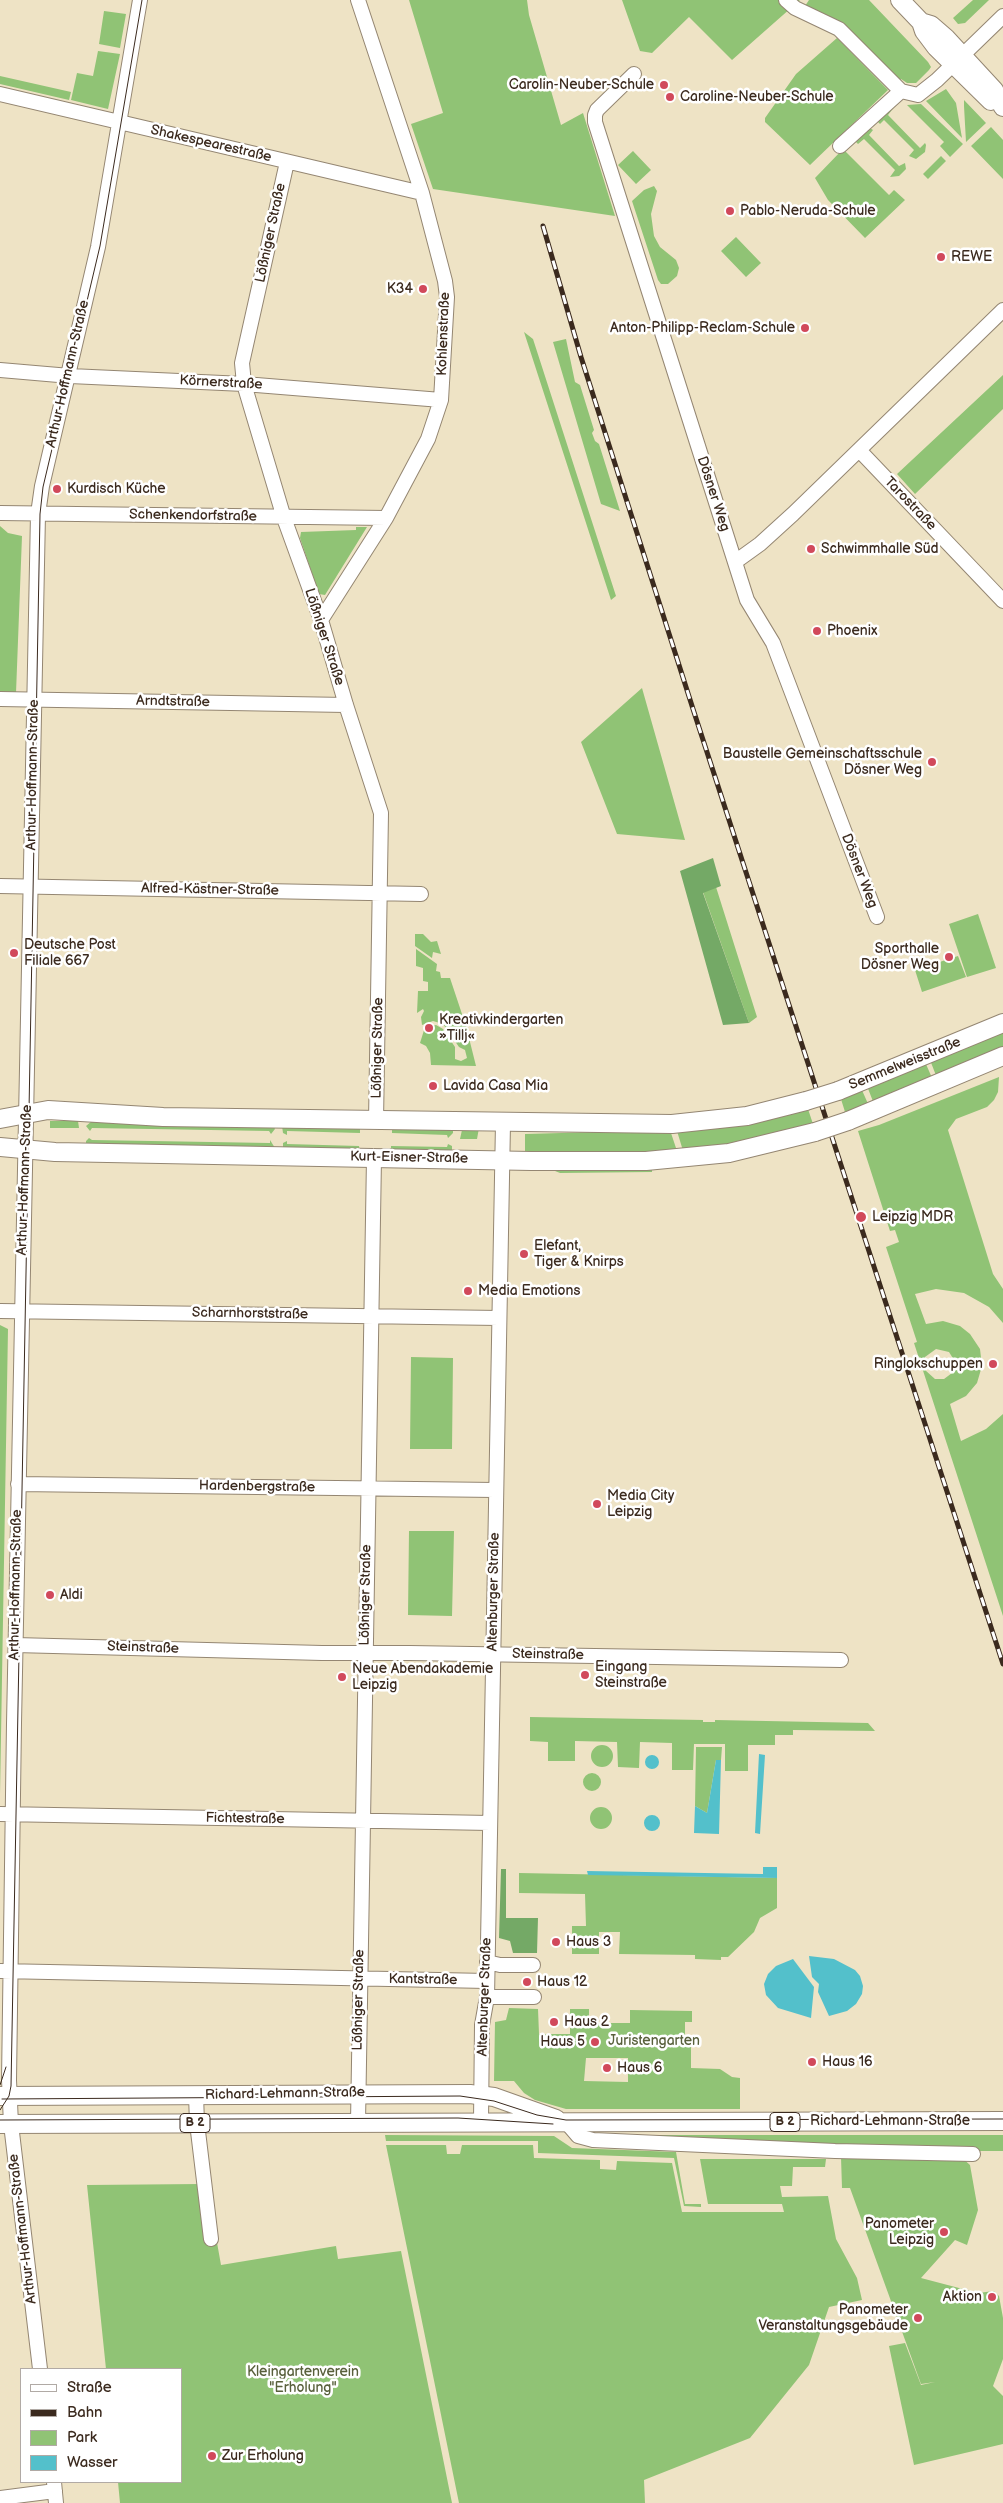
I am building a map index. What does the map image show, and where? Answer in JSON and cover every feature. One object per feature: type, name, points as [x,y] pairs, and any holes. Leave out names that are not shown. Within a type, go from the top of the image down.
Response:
[{"type":"main road","points":[[900,0],[921,22],[939,31],[958,60],[994,90],[1002,106]]},
{"type":"main road","name":"Semmelweisstraße","points":[[504,1123],[610,1125],[691,1123],[747,1116],[838,1091],[1003,1023]]},
{"type":"main road","name":"Kurt-Eisner-Straße","points":[[0,1147],[54,1152],[374,1158],[584,1161],[683,1159],[737,1152],[815,1132],[848,1121],[1003,1056]]},
{"type":"main road","points":[[0,1119],[48,1110],[163,1117],[504,1123]]},
{"type":"main road","name":"Richard-Lehmann-Straße","points":[[5,2096],[482,2095],[566,2122]]},
{"type":"main road","name":"Richard-Lehmann-Straße","points":[[6,2124],[481,2121],[1003,2121]]},
{"type":"street","name":"Arthur-Hoffmann-Straße","points":[[40,2368],[6,2124],[5,2096],[7,1814],[15,1644],[38,514],[42,486],[98,248],[140,0]]},
{"type":"street","name":"Kohlenstraße","points":[[321,620],[386,518],[428,439],[441,400],[447,297],[445,281],[422,193],[358,0]]},
{"type":"street","points":[[786,0],[795,8],[839,30],[901,91],[918,95],[958,60],[1003,16]]},
{"type":"street","name":"Dösner Weg","points":[[634,74],[597,110],[594,115],[595,122],[747,600],[773,643],[877,917]]},
{"type":"street","points":[[840,146],[901,91]]},
{"type":"street","name":"Shakespearestraße","points":[[0,94],[422,193]]},
{"type":"street","name":"Lößniger Straße","points":[[287,162],[242,363],[244,384],[284,518],[321,620],[381,814],[376,1121]]},
{"type":"street","points":[[735,562],[760,544],[787,520],[1003,311]]},
{"type":"street","name":"Körnerstraße","points":[[0,370],[68,376],[244,384],[441,400]]},
{"type":"street","name":"Tarostraße","points":[[859,450],[1003,601]]},
{"type":"street","name":"Schenkendorfstraße","points":[[0,513],[386,518]]},
{"type":"street","name":"Arndtstraße","points":[[0,699],[346,705]]},
{"type":"street","name":"Alfred-Kästner-Straße","points":[[0,886],[421,894]]},
{"type":"street","name":"Altenburger Straße","points":[[481,2121],[482,2025],[487,1997],[504,1123]]},
{"type":"street","name":"Lößniger Straße","points":[[358,2122],[364,1653],[374,1158]]},
{"type":"street","name":"Scharnhorststraße","points":[[0,1311],[499,1318]]},
{"type":"street","name":"Hardenbergstraße","points":[[18,1484],[496,1490]]},
{"type":"street","name":"Steinstraße","points":[[15,1644],[364,1653],[841,1660]]},
{"type":"street","name":"Fichtestraße","points":[[7,1814],[490,1822]]},
{"type":"street","points":[[487,1962],[500,1965],[533,1965]]},
{"type":"street","name":"Kantstraße","points":[[5,1971],[487,1980]]},
{"type":"street","points":[[487,1997],[534,1997]]},
{"type":"street","points":[[196,2095],[197,2122],[211,2238]]},
{"type":"street","name":"Richard-Lehmann-Straße","points":[[566,2122],[578,2136],[593,2140],[835,2151],[973,2154]]},
{"type":"street","points":[[0,2498],[55,2492]]},
{"type":"green space","points":[[409,0],[527,0],[529,15],[561,125],[583,113],[615,216],[433,189],[411,124],[443,113]]},
{"type":"green space","points":[[622,0],[800,0],[732,60],[689,17],[652,53],[640,51]]},
{"type":"green space","points":[[809,0],[869,0],[931,67],[916,83],[907,83],[901,79],[898,82],[848,30],[826,15],[805,6]]},
{"type":"green space","points":[[973,0],[989,0],[965,23],[958,24],[953,18]]},
{"type":"green space","points":[[104,11],[126,14],[120,48],[99,44]]},
{"type":"green space","points":[[837,38],[888,90],[810,165],[765,122],[765,118],[796,74]]},
{"type":"green space","points":[[98,51],[120,54],[108,109],[71,100],[77,73],[93,76]]},
{"type":"green space","points":[[0,76],[71,92],[69,100],[0,84]]},
{"type":"green space","points":[[946,89],[956,103],[962,138],[926,101]]},
{"type":"green space","points":[[964,100],[986,123],[966,142],[964,106]]},
{"type":"green space","points":[[921,104],[963,144],[950,157],[940,146],[944,142],[907,105]]},
{"type":"green space","points":[[895,106],[888,115],[920,148],[925,143],[926,145],[925,152],[916,159],[909,156],[914,150],[884,120],[880,124],[878,122],[878,118],[890,107]]},
{"type":"green space","points":[[991,127],[1003,140],[1003,179],[971,146]]},
{"type":"green space","points":[[870,128],[873,130],[869,135],[899,166],[905,163],[906,169],[899,176],[890,177],[895,170],[864,139],[858,144],[856,142],[856,138]]},
{"type":"green space","points":[[843,149],[889,195],[894,190],[905,200],[865,238],[828,200],[815,178]]},
{"type":"green space","points":[[633,151],[651,170],[636,184],[618,165]]},
{"type":"green space","points":[[941,156],[946,161],[928,179],[923,174]]},
{"type":"green space","points":[[654,186],[657,191],[651,214],[654,236],[660,247],[676,260],[679,268],[677,276],[668,284],[661,284],[658,280],[632,201],[644,190]]},
{"type":"green space","points":[[736,237],[761,263],[746,277],[721,251]]},
{"type":"green space","points":[[524,332],[533,339],[616,596],[611,600]]},
{"type":"green space","points":[[566,339],[575,382],[580,385],[594,430],[592,433],[595,441],[599,444],[620,511],[601,504],[553,342]]},
{"type":"green space","points":[[1003,375],[1003,409],[915,494],[897,474]]},
{"type":"green space","points":[[0,526],[8,533],[22,536],[16,693],[0,693]]},
{"type":"green space","points":[[356,527],[367,527],[325,595],[319,594],[300,538],[301,532],[356,530]]},
{"type":"green space","points":[[642,688],[685,840],[617,834],[581,742]]},
{"type":"green space","points":[[713,858],[721,886],[703,893],[749,1023],[723,1025],[680,871]]},
{"type":"green space","points":[[716,887],[757,1017],[749,1023],[703,892]]},
{"type":"green space","points":[[978,914],[996,968],[967,977],[949,924]]},
{"type":"green space","points":[[415,934],[423,934],[431,942],[437,941],[441,954],[433,952],[432,958],[415,946]]},
{"type":"green space","points":[[416,949],[437,964],[436,971],[440,972],[441,978],[450,978],[466,1026],[476,1066],[431,1065],[430,1053],[426,1046],[420,1043],[425,1027],[436,1025],[443,1029],[455,1047],[455,1059],[461,1061],[467,1058],[465,1050],[459,1047],[443,1024],[433,1021],[422,1025],[421,1017],[424,1011],[423,1009],[417,1013],[418,991],[428,991],[428,982],[423,981],[423,968],[416,966]]},
{"type":"green space","points":[[958,956],[966,977],[922,992],[915,970]]},
{"type":"green space","points":[[1003,1029],[1003,1050],[937,1078],[930,1060]]},
{"type":"green space","points":[[925,1062],[933,1080],[874,1104],[867,1086]]},
{"type":"green space","points":[[999,1077],[998,1092],[994,1100],[987,1107],[956,1119],[948,1130],[993,1274],[1003,1289],[1003,1323],[989,1307],[964,1293],[936,1289],[915,1294],[926,1324],[943,1321],[960,1326],[970,1334],[980,1349],[982,1366],[977,1383],[966,1396],[950,1404],[961,1441],[986,1429],[1003,1414],[1003,1616],[914,1343],[917,1342],[886,1247],[899,1242],[895,1230],[890,1231],[858,1131],[879,1125]],"holes":[[[936,1349],[949,1352],[954,1360],[952,1373],[944,1379],[935,1379],[925,1370],[925,1357]]]},
{"type":"green space","points":[[861,1088],[869,1106],[846,1115],[840,1096]]},
{"type":"green space","points":[[807,1106],[814,1127],[684,1154],[677,1131]]},
{"type":"green space","points":[[50,1121],[78,1121],[79,1128],[50,1128]]},
{"type":"green space","points":[[92,1121],[273,1125],[275,1129],[271,1134],[269,1131],[92,1128],[90,1131],[86,1126]]},
{"type":"green space","points":[[282,1126],[360,1126],[360,1133],[287,1131],[287,1135],[283,1133]]},
{"type":"green space","points":[[392,1126],[453,1129],[453,1133],[448,1138],[447,1135],[392,1133]]},
{"type":"green space","points":[[479,1128],[477,1139],[460,1139],[462,1130]]},
{"type":"green space","points":[[670,1130],[678,1154],[525,1156],[525,1134]]},
{"type":"green space","points":[[89,1138],[92,1140],[270,1143],[270,1140],[275,1148],[86,1145],[86,1141]]},
{"type":"green space","points":[[287,1141],[287,1144],[359,1146],[360,1152],[283,1148],[283,1143]]},
{"type":"green space","points":[[448,1144],[452,1146],[452,1151],[391,1153],[391,1146],[447,1147]]},
{"type":"green space","points":[[550,1169],[652,1170],[652,1172],[560,1173]]},
{"type":"green space","points":[[0,1325],[8,1329],[0,1794]]},
{"type":"green space","points":[[411,1357],[453,1358],[452,1449],[410,1449]]},
{"type":"green space","points":[[409,1531],[454,1531],[452,1616],[408,1615]]},
{"type":"green space","points":[[530,1717],[703,1720],[703,1722],[715,1722],[715,1720],[868,1723],[875,1731],[793,1730],[793,1735],[775,1735],[775,1745],[748,1745],[748,1771],[725,1771],[725,1744],[694,1744],[693,1770],[672,1770],[672,1743],[640,1742],[639,1768],[618,1767],[617,1742],[575,1741],[575,1761],[548,1761],[548,1742],[530,1741]]},
{"type":"green space","points":[[602,1745],[610,1748],[613,1756],[610,1764],[602,1767],[594,1764],[591,1756],[594,1748]]},
{"type":"green space","points":[[696,1747],[722,1747],[721,1760],[716,1760],[707,1813],[695,1806]]},
{"type":"green space","points":[[588,1773],[596,1773],[601,1778],[599,1789],[588,1791],[583,1786],[583,1778]]},
{"type":"green space","points":[[601,1807],[609,1810],[612,1818],[609,1826],[601,1829],[593,1826],[590,1818],[593,1810]]},
{"type":"green space","points":[[501,1869],[506,1869],[506,1918],[538,1918],[537,1953],[513,1953],[510,1941],[499,1938]]},
{"type":"green space","points":[[519,1873],[777,1878],[777,1908],[760,1918],[754,1932],[728,1957],[721,1957],[721,1960],[695,1959],[695,1955],[619,1954],[620,1932],[599,1932],[599,1954],[572,1954],[572,1926],[586,1926],[585,1894],[519,1893]]},
{"type":"green space","name":"Juristengarten","points":[[509,2008],[538,2009],[539,2034],[570,2034],[570,2009],[589,2009],[589,2023],[630,2023],[630,2010],[692,2011],[692,2022],[685,2022],[685,2045],[691,2046],[691,2068],[720,2069],[732,2077],[740,2078],[740,2109],[566,2109],[535,2100],[524,2093],[514,2081],[494,2081],[495,2022],[506,2020]],"holes":[[[586,2058],[628,2058],[628,2082],[584,2081]]]},
{"type":"green space","points":[[385,2135],[554,2136],[572,2148],[676,2152],[685,2204],[701,2204],[701,2207],[684,2206],[674,2158],[538,2153],[538,2141],[386,2141]]},
{"type":"green space","points":[[591,2135],[1003,2135],[1003,2151],[976,2151],[965,2146],[867,2146]]},
{"type":"green space","points":[[386,2145],[446,2145],[447,2154],[460,2154],[462,2145],[533,2145],[534,2158],[600,2160],[600,2169],[616,2170],[617,2161],[672,2163],[682,2212],[784,2212],[782,2204],[708,2204],[700,2159],[826,2159],[825,2167],[793,2167],[792,2186],[780,2186],[782,2197],[828,2196],[836,2239],[857,2278],[862,2300],[829,2307],[809,2365],[750,2438],[644,2480],[645,2503],[459,2503]]},
{"type":"green space","points":[[960,2156],[970,2165],[978,2210],[967,2245],[955,2240],[921,2278],[978,2293],[994,2291],[999,2296],[1003,2318],[1003,2359],[993,2386],[1003,2396],[1003,2444],[914,2465],[889,2346],[905,2343],[921,2385],[935,2382],[921,2384],[850,2188],[842,2188],[841,2157]]},
{"type":"green space","name":"Kleingartenverein \"Erholung\"","points":[[201,2184],[216,2237],[221,2265],[336,2246],[338,2259],[401,2251],[452,2503],[120,2503],[118,2483],[182,2483],[182,2368],[106,2368],[87,2185]]},
{"type":"water","points":[[759,1754],[765,1755],[760,1834],[755,1833]]},
{"type":"water","points":[[649,1755],[655,1755],[659,1762],[655,1769],[649,1769],[645,1765],[645,1759]]},
{"type":"water","points":[[716,1760],[721,1760],[719,1834],[694,1833],[695,1806],[707,1813]]},
{"type":"water","points":[[652,1815],[658,1817],[660,1823],[658,1829],[652,1831],[646,1829],[644,1823],[646,1817]]},
{"type":"water","points":[[763,1867],[777,1867],[777,1878],[588,1875],[587,1871],[763,1874]]},
{"type":"water","points":[[809,1956],[834,1959],[855,1970],[860,1976],[863,1986],[862,1994],[856,2004],[847,2011],[829,2016],[818,1992],[819,1984],[812,1977]]},
{"type":"water","points":[[793,1959],[814,1987],[811,2018],[778,2008],[766,1995],[764,1984],[768,1974],[776,1966]]},
{"type":"tram line","points":[[0,2110],[9,2096],[11,2086],[40,514],[43,487],[100,246],[142,0]]},
{"type":"tram line","points":[[0,2085],[6,2067]]},
{"type":"tram line","points":[[2,2099],[460,2096],[494,2101],[537,2115],[566,2120],[1003,2119]]},
{"type":"tram line","points":[[0,2120],[458,2118],[553,2124]]},
{"type":"railway","points":[[543,226],[581,357],[693,709],[1003,1664]]},
{"type":"place","name":"Carolin-Neuber-Schule","points":[[664,85]]},
{"type":"place","name":"Caroline-Neuber-Schule","points":[[670,97]]},
{"type":"place","name":"Pablo-Neruda-Schule","points":[[730,211]]},
{"type":"place","name":"REWE","points":[[941,257]]},
{"type":"place","name":"K34","points":[[423,289]]},
{"type":"place","name":"Anton-Philipp-Reclam-Schule","points":[[805,328]]},
{"type":"place","name":"Kurdisch Küche","points":[[57,489]]},
{"type":"place","name":"Schwimmhalle Süd","points":[[811,549]]},
{"type":"place","name":"Phoenix","points":[[817,631]]},
{"type":"place","name":"Baustelle Gemeinschaftsschule Dösner Weg","points":[[932,762]]},
{"type":"place","name":"Deutsche Post Filiale 667","points":[[14,953]]},
{"type":"place","name":"Sporthalle Dösner Weg","points":[[949,957]]},
{"type":"place","name":"Kreativkindergarten »Tillj«","points":[[429,1028]]},
{"type":"place","name":"Lavida Casa Mia","points":[[433,1086]]},
{"type":"place","name":"Leipzig MDR","points":[[861,1217]]},
{"type":"place","name":"Elefant, Tiger & Knirps","points":[[524,1254]]},
{"type":"place","name":"Media Emotions","points":[[468,1291]]},
{"type":"place","name":"Ringlokschuppen","points":[[993,1364]]},
{"type":"place","name":"Media City Leipzig","points":[[597,1504]]},
{"type":"place","name":"Aldi","points":[[50,1595]]},
{"type":"place","name":"Eingang Steinstraße","points":[[585,1675]]},
{"type":"place","name":"Neue Abendakademie Leipzig","points":[[342,1677]]},
{"type":"place","name":"Haus 3","points":[[556,1942]]},
{"type":"place","name":"Haus 12","points":[[527,1982]]},
{"type":"place","name":"Haus 2","points":[[554,2022]]},
{"type":"place","name":"Haus 5","points":[[595,2042]]},
{"type":"place","name":"Haus 16","points":[[812,2062]]},
{"type":"place","name":"Haus 6","points":[[607,2068]]},
{"type":"place","name":"Panometer Leipzig","points":[[944,2232]]},
{"type":"place","name":"Aktion","points":[[992,2297]]},
{"type":"place","name":"Panometer Veranstaltungsgebäude","points":[[918,2318]]},
{"type":"place","name":"Zur Erholung","points":[[212,2456]]}]
